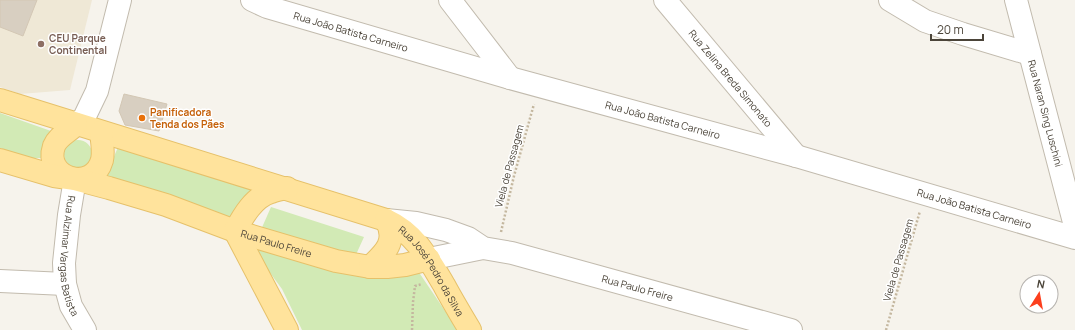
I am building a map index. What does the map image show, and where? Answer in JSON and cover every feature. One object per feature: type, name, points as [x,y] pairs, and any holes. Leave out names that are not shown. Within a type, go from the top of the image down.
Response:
[{"type":"main road","name":"Rua Paulo Freire","points":[[0,100],[386,220]]},
{"type":"main road","points":[[0,160],[54,176],[75,179],[84,179],[92,175],[102,160],[88,128],[72,129],[60,137],[54,145],[52,154],[54,163],[59,171],[66,177],[75,179]]},
{"type":"main road","name":"Rua Paulo Freire","points":[[75,179],[166,206],[235,231],[336,261],[370,267],[405,265],[434,268]]},
{"type":"main road","points":[[287,188],[270,192],[261,197],[242,219],[235,231],[287,330]]},
{"type":"main road","points":[[370,267],[390,245],[390,230],[386,220]]},
{"type":"main road","name":"Rua José Pedro da Silva","points":[[386,220],[398,225],[411,236],[434,268],[470,330]]},
{"type":"street","points":[[88,128],[84,118],[97,91],[120,0]]},
{"type":"street","name":"Rua João Batista Carneiro","points":[[252,0],[275,10],[510,78],[796,156],[1075,238]]},
{"type":"street","points":[[450,0],[510,78]]},
{"type":"street","name":"Rua Zelina Breda Simonato","points":[[665,0],[796,156]]},
{"type":"street","points":[[890,0],[925,21],[1030,54]]},
{"type":"street","name":"Rua Naran Sing Luschini","points":[[1016,0],[1075,226]]},
{"type":"street","name":"Rua Alzimar Vargas Batista","points":[[75,179],[64,263],[65,284],[71,306],[85,330]]},
{"type":"street","name":"Rua Paulo Freire","points":[[386,220],[416,223],[446,230],[468,238],[490,249],[520,255],[791,330]]},
{"type":"street","name":"Rua Paulo Freire","points":[[434,268],[490,249]]},
{"type":"street","points":[[0,281],[65,284]]},
{"type":"path","name":"Viela de Passagem","points":[[490,249],[514,176],[539,86]]},
{"type":"path","name":"Viela de Passagem","points":[[886,330],[926,194]]},
{"type":"path","points":[[412,330],[415,286],[434,268]]},
{"type":"shaded area","name":"CEU Parque Continental","points":[[0,0],[92,0],[70,90],[20,94],[0,87]]},
{"type":"green space","points":[[0,113],[51,131],[41,158],[27,158],[0,148]]},
{"type":"green space","points":[[78,140],[84,141],[88,144],[91,148],[91,160],[88,164],[84,167],[78,168],[72,167],[68,164],[65,160],[64,154],[65,148],[68,144],[72,141]]},
{"type":"green space","points":[[119,145],[254,191],[235,223],[104,179]]},
{"type":"green space","points":[[271,207],[364,237],[354,259],[260,232]]},
{"type":"green space","points":[[245,239],[418,271],[458,330],[302,330],[282,289]]},
{"type":"building","points":[[0,0],[37,0],[23,36],[0,27]]},
{"type":"building","name":"Panificadora Tenda dos Pães","points":[[124,94],[167,104],[159,131],[125,125],[119,111]]},
{"type":"place","name":"CEU Parque Continental","points":[[41,44]]},
{"type":"place","name":"Panificadora Tenda dos Pães","points":[[142,118]]}]
